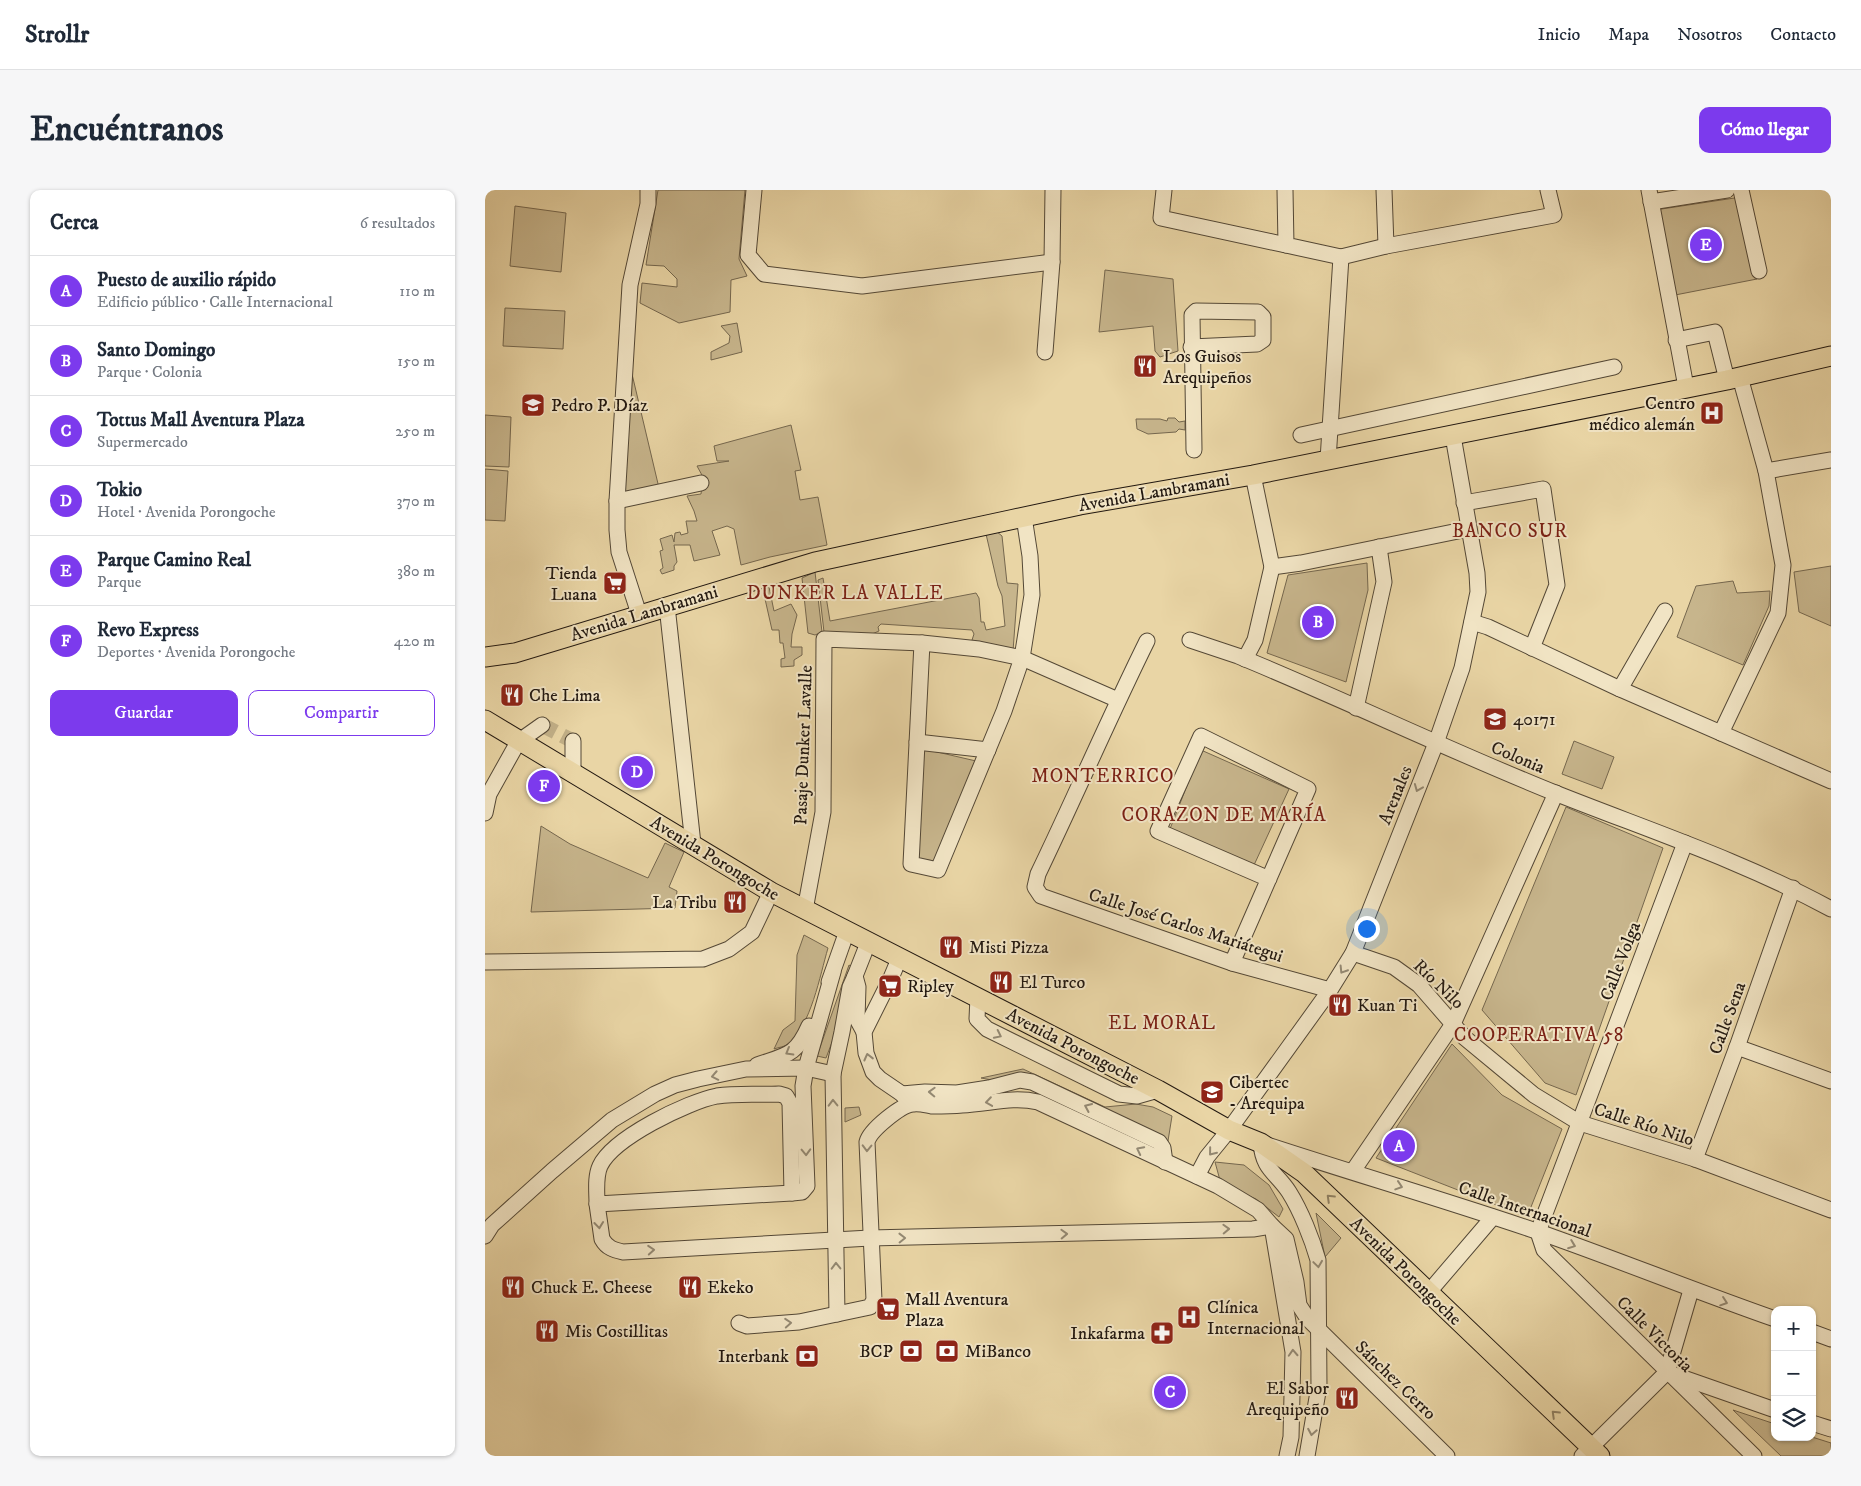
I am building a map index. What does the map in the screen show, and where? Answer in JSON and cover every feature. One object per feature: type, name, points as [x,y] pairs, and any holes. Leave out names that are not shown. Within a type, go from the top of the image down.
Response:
[{"type":"main road","name":"Avenida Lambramani","points":[[485,657],[515,653],[815,562],[1149,492],[1199,485],[1453,436],[1686,387],[1733,379],[1831,356]]},
{"type":"main road","name":"Avenida Porongoche","points":[[485,720],[518,742],[693,844],[771,892],[1158,1090],[1229,1130],[1261,1143],[1304,1173],[1591,1453]]},
{"type":"street","points":[[639,614],[619,552],[617,500],[630,285],[648,204],[648,190]]},
{"type":"street","points":[[754,190],[748,255],[764,274],[862,286],[1052,262]]},
{"type":"street","points":[[1045,352],[1052,262],[1053,190]]},
{"type":"street","points":[[1164,190],[1161,218],[1341,257],[1386,246],[1554,215],[1549,190]]},
{"type":"street","points":[[1285,190],[1286,245]]},
{"type":"street","points":[[1384,190],[1386,246]]},
{"type":"street","points":[[1686,387],[1650,196],[1727,190]]},
{"type":"street","points":[[1741,190],[1759,271]]},
{"type":"street","points":[[1328,460],[1341,257]]},
{"type":"street","points":[[1191,347],[1257,344],[1263,340],[1263,317],[1258,312],[1197,311],[1191,315],[1191,347],[1195,450]]},
{"type":"street","points":[[1676,340],[1715,332],[1766,471],[1783,565],[1778,613],[1721,733]]},
{"type":"street","points":[[1301,435],[1614,367]]},
{"type":"street","name":"Arenales","points":[[1197,1176],[1207,1158],[1331,990],[1353,953],[1436,743],[1462,668],[1478,592],[1477,573],[1453,436]]},
{"type":"street","points":[[1766,471],[1831,460]]},
{"type":"street","points":[[1245,659],[1255,640],[1272,567],[1253,475]]},
{"type":"street","points":[[617,500],[701,483]]},
{"type":"street","points":[[1465,503],[1543,489],[1557,584],[1532,648]]},
{"type":"street","points":[[1025,517],[1032,595],[1022,658],[1004,711],[938,870],[911,864],[922,643],[979,649],[1022,658],[1118,700],[1147,641]]},
{"type":"street","points":[[1272,567],[1301,563],[1468,529]]},
{"type":"street","points":[[1356,708],[1384,582],[1379,547]]},
{"type":"street","points":[[667,606],[693,844]]},
{"type":"street","points":[[1620,689],[1665,611]]},
{"type":"street","points":[[1472,622],[1487,627],[1620,689],[1831,781]]},
{"type":"street","name":"Pasaje Dunker Lavalle","points":[[805,910],[823,812],[824,639],[922,643]]},
{"type":"street","name":"Colonia","points":[[1190,640],[1245,659],[1555,793],[1685,843],[1793,888],[1831,909]]},
{"type":"street","name":"Calle José Carlos Mariátegui","points":[[1118,700],[1076,795],[1038,874],[1035,888],[1041,896],[1232,963],[1331,990]]},
{"type":"street","points":[[485,813],[489,794],[518,742],[542,725]]},
{"type":"street","points":[[1232,963],[1269,880],[1308,789],[1201,736],[1158,831],[1269,880]]},
{"type":"street","points":[[573,741],[573,773]]},
{"type":"street","points":[[917,742],[988,750]]},
{"type":"street","points":[[1353,1171],[1453,1024],[1555,793]]},
{"type":"street","name":"Calle Volga","points":[[1539,1232],[1685,843]]},
{"type":"street","name":"Calle Sena","points":[[1695,1160],[1793,888]]},
{"type":"street","points":[[485,962],[703,959],[729,949],[752,932],[771,892]]},
{"type":"street","points":[[597,1204],[802,1192],[807,1186],[803,1086],[805,1068],[833,972],[847,932]]},
{"type":"street","points":[[837,1314],[833,1074],[850,987],[868,943]]},
{"type":"street","name":"Río Nilo","points":[[1353,953],[1394,967],[1419,985],[1465,1038]]},
{"type":"street","points":[[864,1032],[899,959]]},
{"type":"street","points":[[485,1236],[492,1225],[575,1156],[611,1120],[655,1094],[698,1079],[746,1069],[786,1055],[798,1047],[802,1042],[833,972]]},
{"type":"street","points":[[739,1324],[747,1326],[799,1322],[870,1308],[874,1300],[870,1238],[868,1138],[872,1131],[893,1114],[907,1099],[873,1072],[866,1053],[864,1032],[857,1019],[859,987],[855,976]]},
{"type":"street","name":"Calle Río Nilo","points":[[1465,1038],[1534,1095],[1580,1123],[1695,1160],[1831,1210]]},
{"type":"street","points":[[1737,1047],[1831,1081]]},
{"type":"street","points":[[746,1069],[805,1068],[833,1074]]},
{"type":"street","points":[[792,1193],[789,1099],[779,1094],[718,1096],[673,1113],[633,1133],[605,1158],[598,1173],[597,1204],[601,1240],[613,1250],[623,1252],[870,1238],[1253,1229],[1272,1226],[1293,1352],[1291,1437],[1287,1456]]},
{"type":"street","name":"Sánchez Cerro","points":[[907,1099],[933,1106],[1024,1099],[1045,1106],[1197,1176],[1235,1195],[1258,1210],[1282,1234],[1288,1244],[1299,1305],[1308,1320],[1447,1456]]},
{"type":"street","points":[[1261,1143],[1264,1162],[1289,1192],[1314,1245],[1318,1260],[1319,1386],[1307,1456]]},
{"type":"street","name":"Calle Internacional","points":[[1261,1143],[1539,1232],[1691,1290],[1771,1318]]},
{"type":"street","points":[[1428,1293],[1493,1217]]},
{"type":"street","name":"Calle Victoria","points":[[1539,1232],[1544,1250],[1754,1456]]},
{"type":"street","points":[[1591,1453],[1667,1372],[1691,1290]]},
{"type":"street","points":[[1816,1333],[1831,1339]]},
{"type":"street","points":[[1667,1372],[1771,1409]]},
{"type":"street","points":[[1816,1424],[1831,1429]]},
{"type":"shaded area","points":[[658,190],[745,190],[739,259],[747,276],[731,280],[730,312],[679,323],[640,303],[642,283],[677,287],[677,279],[664,266],[646,265]]},
{"type":"shaded area","points":[[1741,197],[1757,279],[1670,296],[1655,210]]},
{"type":"shaded area","points":[[515,206],[566,213],[561,272],[510,266]]},
{"type":"shaded area","points":[[1105,270],[1173,279],[1178,351],[1160,357],[1155,351],[1153,326],[1099,332]]},
{"type":"shaded area","points":[[505,308],[565,311],[563,349],[503,346]]},
{"type":"shaded area","points":[[737,323],[742,352],[711,360],[711,352],[729,343],[730,336],[721,326]]},
{"type":"shaded area","points":[[632,374],[659,488],[624,497]]},
{"type":"shaded area","points":[[485,415],[511,417],[509,467],[485,466]]},
{"type":"shaded area","points":[[1168,418],[1175,418],[1179,422],[1185,421],[1185,430],[1179,429],[1176,432],[1148,434],[1137,429],[1136,419],[1160,419],[1167,421]]},
{"type":"shaded area","points":[[791,425],[801,470],[795,471],[800,500],[818,497],[827,545],[741,565],[734,529],[727,526],[712,531],[720,555],[694,561],[690,545],[674,545],[677,562],[674,570],[662,574],[660,570],[663,568],[660,551],[663,550],[660,539],[672,535],[674,542],[675,533],[680,532],[681,535],[688,533],[686,521],[697,521],[687,496],[701,494],[703,477],[697,466],[729,461],[717,461],[714,446]]},
{"type":"shaded area","points":[[485,469],[508,471],[505,521],[485,520]]},
{"type":"shaded area","points":[[996,531],[1002,536],[1007,583],[1018,584],[1013,651],[972,640],[974,634],[972,630],[881,624],[878,627],[879,631],[872,634],[824,632],[818,580],[823,578],[830,621],[976,593],[979,598],[981,622],[984,622],[986,630],[1005,626],[1002,596],[986,534]]},
{"type":"shaded area","points":[[1367,563],[1368,590],[1346,682],[1267,653],[1288,575]]},
{"type":"shaded area","points":[[1831,566],[1831,626],[1799,612],[1794,572]]},
{"type":"shaded area","points":[[815,572],[822,632],[815,635],[808,633],[802,578]]},
{"type":"shaded area","points":[[1733,581],[1737,593],[1770,591],[1769,606],[1743,665],[1677,637],[1696,586]]},
{"type":"shaded area","points":[[769,587],[774,611],[791,604],[797,615],[791,647],[802,647],[802,655],[794,660],[794,666],[781,667],[781,659],[785,658],[783,643],[780,643],[779,630],[772,630],[763,590]]},
{"type":"shaded area","points":[[1574,741],[1614,757],[1602,789],[1562,774]]},
{"type":"shaded area","points":[[920,748],[976,761],[938,861],[913,859]]},
{"type":"shaded area","points":[[1201,750],[1289,789],[1249,876],[1166,839]]},
{"type":"shaded area","points":[[1566,807],[1663,848],[1576,1095],[1545,1083],[1482,1010]]},
{"type":"shaded area","points":[[541,826],[570,844],[648,878],[665,843],[684,852],[669,887],[677,891],[675,908],[531,912]]},
{"type":"shaded area","points":[[804,935],[828,948],[814,999],[803,1025],[788,1044],[774,1049],[783,1030],[795,1021],[797,955]]},
{"type":"shaded area","points":[[849,965],[859,971],[826,1058],[817,1056]]},
{"type":"shaded area","points":[[1452,1044],[1502,1095],[1562,1129],[1527,1217],[1376,1158]]},
{"type":"shaded area","points":[[1023,1069],[1105,1107],[1136,1104],[1153,1107],[1172,1116],[1168,1141],[1148,1142],[1047,1090],[981,1078]]},
{"type":"shaded area","points":[[859,1107],[861,1115],[845,1122],[845,1108]]},
{"type":"shaded area","points":[[1215,1162],[1244,1165],[1269,1185],[1283,1209],[1279,1217],[1256,1199],[1221,1184]]},
{"type":"shaded area","points":[[1316,1213],[1341,1238],[1325,1257]]},
{"type":"shaded area","points":[[1733,1410],[1771,1423],[1771,1441],[1816,1441],[1816,1438],[1831,1443],[1831,1456],[1781,1456]]},
{"type":"tunnel","points":[[542,725],[573,741]]},
{"type":"place","name":"Parque Camino Real","points":[[1706,245]]},
{"type":"place","name":"Los Guisos Arequipeños","points":[[1145,366]]},
{"type":"place","name":"Pedro P. Díaz","points":[[533,405]]},
{"type":"place","name":"Centro médico alemán","points":[[1712,413]]},
{"type":"place","name":"Tienda Luana","points":[[615,583]]},
{"type":"place","name":"Santo Domingo","points":[[1318,622]]},
{"type":"place","name":"Che Lima","points":[[512,695]]},
{"type":"place","name":"40171","points":[[1495,719]]},
{"type":"place","name":"Tokio","points":[[637,772]]},
{"type":"place","name":"Revo Express","points":[[544,786]]},
{"type":"place","name":"La Tribu","points":[[735,902]]},
{"type":"place","name":"Misti Pizza","points":[[951,947]]},
{"type":"place","name":"El Turco","points":[[1001,982]]},
{"type":"place","name":"Ripley","points":[[890,986]]},
{"type":"place","name":"Kuan Ti","points":[[1340,1005]]},
{"type":"place","name":"Cibertec - Arequipa","points":[[1212,1092]]},
{"type":"place","name":"Puesto de auxilio rápido","points":[[1399,1146]]},
{"type":"place","name":"Chuck E. Cheese","points":[[513,1287]]},
{"type":"place","name":"Ekeko","points":[[690,1287]]},
{"type":"place","name":"Mall Aventura Plaza","points":[[888,1309]]},
{"type":"place","name":"Clínica Internacional","points":[[1189,1317]]},
{"type":"place","name":"Mis Costillitas","points":[[547,1331]]},
{"type":"place","name":"Inkafarma","points":[[1162,1333]]},
{"type":"place","name":"BCP","points":[[911,1351]]},
{"type":"place","name":"MiBanco","points":[[947,1351]]},
{"type":"place","name":"Interbank","points":[[807,1356]]},
{"type":"place","name":"Tottus Mall Aventura Plaza","points":[[1170,1392]]},
{"type":"place","name":"El Sabor Arequipeño","points":[[1347,1398]]},
{"type":"district","name":"BANCO SUR","points":[[1510,530]]},
{"type":"district","name":"DUNKER LA VALLE","points":[[845,592]]},
{"type":"district","name":"MONTERRICO","points":[[1103,775]]},
{"type":"district","name":"CORAZON DE MARÍA","points":[[1224,814]]},
{"type":"district","name":"EL MORAL","points":[[1162,1022]]},
{"type":"district","name":"COOPERATIVA 58","points":[[1539,1034]]}]
